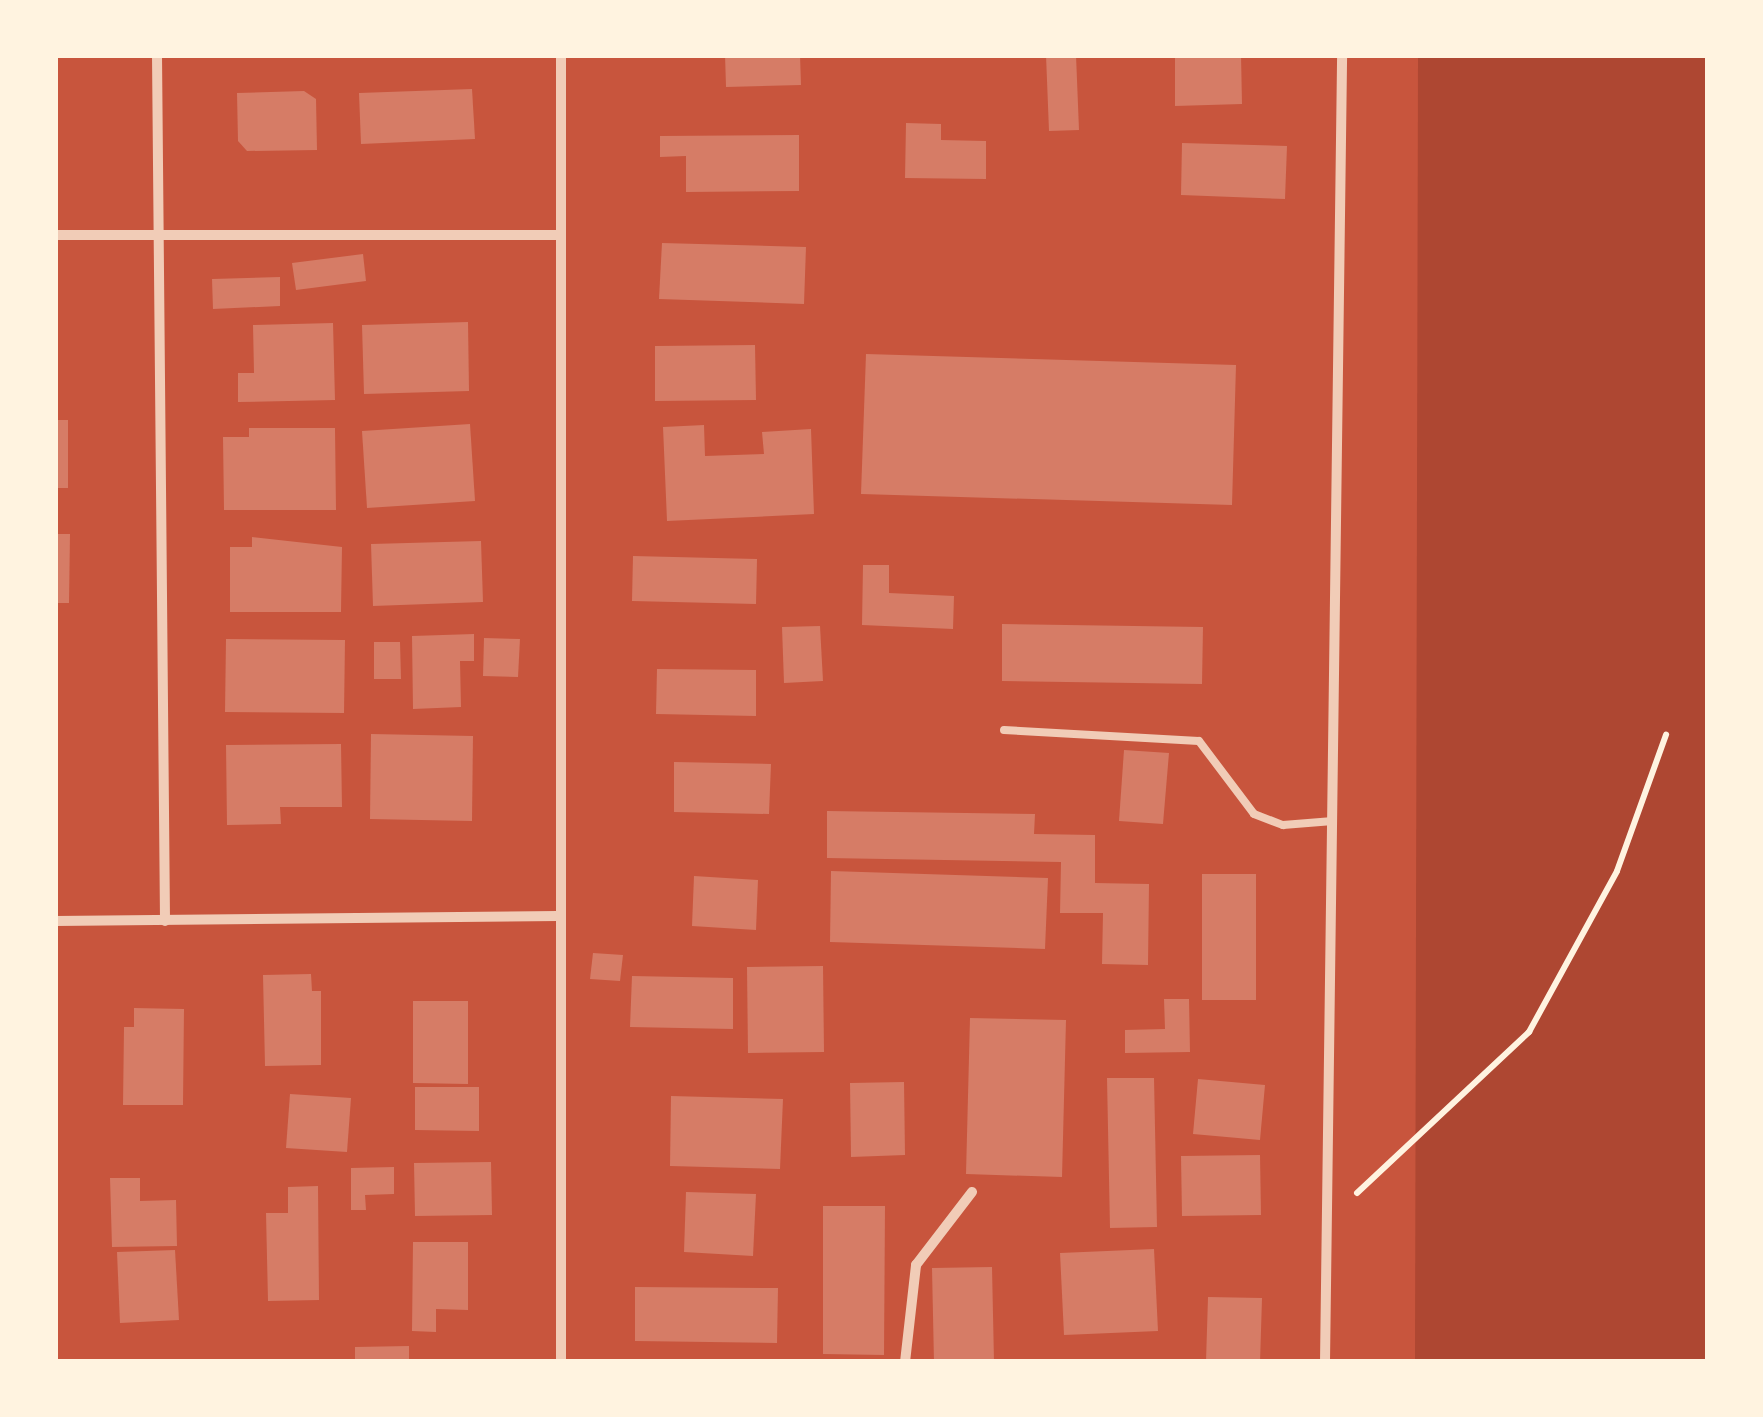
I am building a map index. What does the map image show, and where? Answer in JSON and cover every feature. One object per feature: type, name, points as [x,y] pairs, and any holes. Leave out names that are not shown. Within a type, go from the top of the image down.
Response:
[{"type":"street","points":[[157,55],[165,921]]},
{"type":"street","points":[[561,55],[556,235],[561,1362]]},
{"type":"street","points":[[1325,1362],[1342,55]]},
{"type":"street","points":[[55,235],[556,235]]},
{"type":"street","points":[[55,921],[558,916]]},
{"type":"street","points":[[904,1362],[916,1266],[972,1192]]},
{"type":"lane","points":[[1004,730],[1199,741],[1254,814],[1284,825],[1333,821]]},
{"type":"path","points":[[1326,1221],[1530,1032],[1617,871],[1666,735]]},
{"type":"shaded area","points":[[1418,55],[1708,55],[1708,1362],[1415,1362]]},
{"type":"building","points":[[725,55],[800,55],[801,85],[726,87]]},
{"type":"building","points":[[1046,55],[1076,55],[1079,130],[1049,131]]},
{"type":"building","points":[[1175,55],[1241,55],[1242,104],[1175,106]]},
{"type":"building","points":[[472,89],[475,139],[361,144],[359,93]]},
{"type":"building","points":[[304,91],[316,99],[317,150],[247,151],[238,141],[237,93]]},
{"type":"building","points":[[906,123],[941,124],[941,140],[986,141],[986,179],[905,178]]},
{"type":"building","points":[[799,135],[799,191],[686,192],[686,156],[660,157],[660,136]]},
{"type":"building","points":[[1182,143],[1287,146],[1285,199],[1181,195]]},
{"type":"building","points":[[662,243],[806,247],[804,304],[659,299]]},
{"type":"building","points":[[363,254],[366,281],[296,290],[292,263]]},
{"type":"building","points":[[280,277],[280,306],[213,309],[212,279]]},
{"type":"building","points":[[468,322],[469,391],[364,394],[362,325]]},
{"type":"building","points":[[333,323],[335,400],[238,402],[238,373],[254,373],[253,325]]},
{"type":"building","points":[[755,345],[756,400],[655,401],[655,346]]},
{"type":"building","points":[[866,354],[1236,365],[1232,505],[861,494]]},
{"type":"building","points":[[55,420],[68,420],[68,488],[55,488]]},
{"type":"building","points":[[470,424],[475,501],[367,508],[362,431]]},
{"type":"building","points":[[704,425],[705,456],[764,454],[762,432],[811,429],[814,514],[667,521],[663,427]]},
{"type":"building","points":[[249,428],[335,428],[336,510],[224,510],[223,437],[249,437]]},
{"type":"building","points":[[55,534],[70,534],[69,603],[55,603]]},
{"type":"building","points":[[252,537],[342,547],[341,612],[230,612],[230,547],[252,547]]},
{"type":"building","points":[[481,541],[483,602],[373,606],[371,544]]},
{"type":"building","points":[[633,556],[757,559],[756,604],[632,601]]},
{"type":"building","points":[[863,565],[889,565],[889,593],[954,596],[953,629],[862,625]]},
{"type":"building","points":[[1002,624],[1203,627],[1202,684],[1002,681]]},
{"type":"building","points":[[820,626],[823,681],[784,683],[782,627]]},
{"type":"building","points":[[474,634],[474,661],[460,661],[461,707],[413,709],[412,636]]},
{"type":"building","points":[[484,638],[520,639],[518,677],[483,676]]},
{"type":"building","points":[[226,639],[345,640],[344,713],[225,712]]},
{"type":"building","points":[[374,642],[400,642],[401,679],[374,679]]},
{"type":"building","points":[[657,669],[756,670],[756,716],[656,714]]},
{"type":"building","points":[[371,734],[473,736],[472,821],[370,819]]},
{"type":"building","points":[[341,744],[342,807],[280,807],[281,824],[227,825],[226,745]]},
{"type":"building","points":[[1124,750],[1169,753],[1163,824],[1119,821]]},
{"type":"building","points":[[674,762],[771,764],[769,814],[674,812]]},
{"type":"building","points":[[827,811],[1035,814],[1034,834],[1095,835],[1095,883],[1149,884],[1148,965],[1102,964],[1103,913],[1060,913],[1061,862],[827,858]]},
{"type":"building","points":[[831,871],[1048,878],[1045,949],[830,942]]},
{"type":"building","points":[[1202,874],[1256,874],[1256,1000],[1202,1000]]},
{"type":"building","points":[[694,876],[758,880],[756,930],[692,926]]},
{"type":"building","points":[[593,953],[623,955],[620,981],[590,979]]},
{"type":"building","points":[[823,966],[824,1052],[748,1053],[747,967]]},
{"type":"building","points":[[311,974],[312,991],[321,991],[321,1065],[265,1066],[263,975]]},
{"type":"building","points":[[632,976],[733,978],[733,1029],[630,1027]]},
{"type":"building","points":[[1164,999],[1189,999],[1190,1052],[1125,1053],[1125,1030],[1165,1029]]},
{"type":"building","points":[[413,1001],[468,1001],[468,1084],[413,1083]]},
{"type":"building","points":[[134,1008],[184,1009],[183,1105],[123,1105],[124,1027],[134,1027]]},
{"type":"building","points":[[970,1018],[1066,1020],[1062,1177],[966,1174]]},
{"type":"building","points":[[1107,1078],[1154,1078],[1157,1227],[1110,1228]]},
{"type":"building","points":[[1198,1079],[1265,1085],[1260,1140],[1193,1134]]},
{"type":"building","points":[[904,1082],[905,1155],[851,1157],[850,1083]]},
{"type":"building","points":[[415,1087],[479,1087],[479,1131],[415,1130]]},
{"type":"building","points":[[290,1094],[351,1098],[347,1152],[286,1148]]},
{"type":"building","points":[[671,1096],[783,1099],[780,1169],[670,1166]]},
{"type":"building","points":[[1260,1155],[1261,1215],[1182,1216],[1181,1156]]},
{"type":"building","points":[[491,1162],[492,1215],[415,1216],[414,1163]]},
{"type":"building","points":[[394,1167],[394,1194],[365,1195],[366,1210],[351,1210],[351,1168]]},
{"type":"building","points":[[110,1178],[140,1178],[140,1201],[176,1200],[177,1246],[112,1247]]},
{"type":"building","points":[[318,1186],[319,1300],[268,1301],[266,1213],[288,1213],[288,1187]]},
{"type":"building","points":[[686,1192],[756,1194],[753,1256],[684,1252]]},
{"type":"building","points":[[823,1206],[885,1206],[884,1355],[823,1354]]},
{"type":"building","points":[[413,1242],[468,1242],[468,1310],[436,1309],[436,1332],[412,1331]]},
{"type":"building","points":[[1154,1249],[1158,1331],[1064,1335],[1060,1253]]},
{"type":"building","points":[[175,1250],[179,1320],[120,1323],[117,1252]]},
{"type":"building","points":[[992,1267],[994,1362],[934,1362],[932,1268]]},
{"type":"building","points":[[635,1287],[778,1288],[777,1343],[635,1341]]},
{"type":"building","points":[[1208,1297],[1262,1298],[1260,1362],[1206,1362]]},
{"type":"building","points":[[409,1346],[409,1362],[355,1362],[355,1347]]}]
